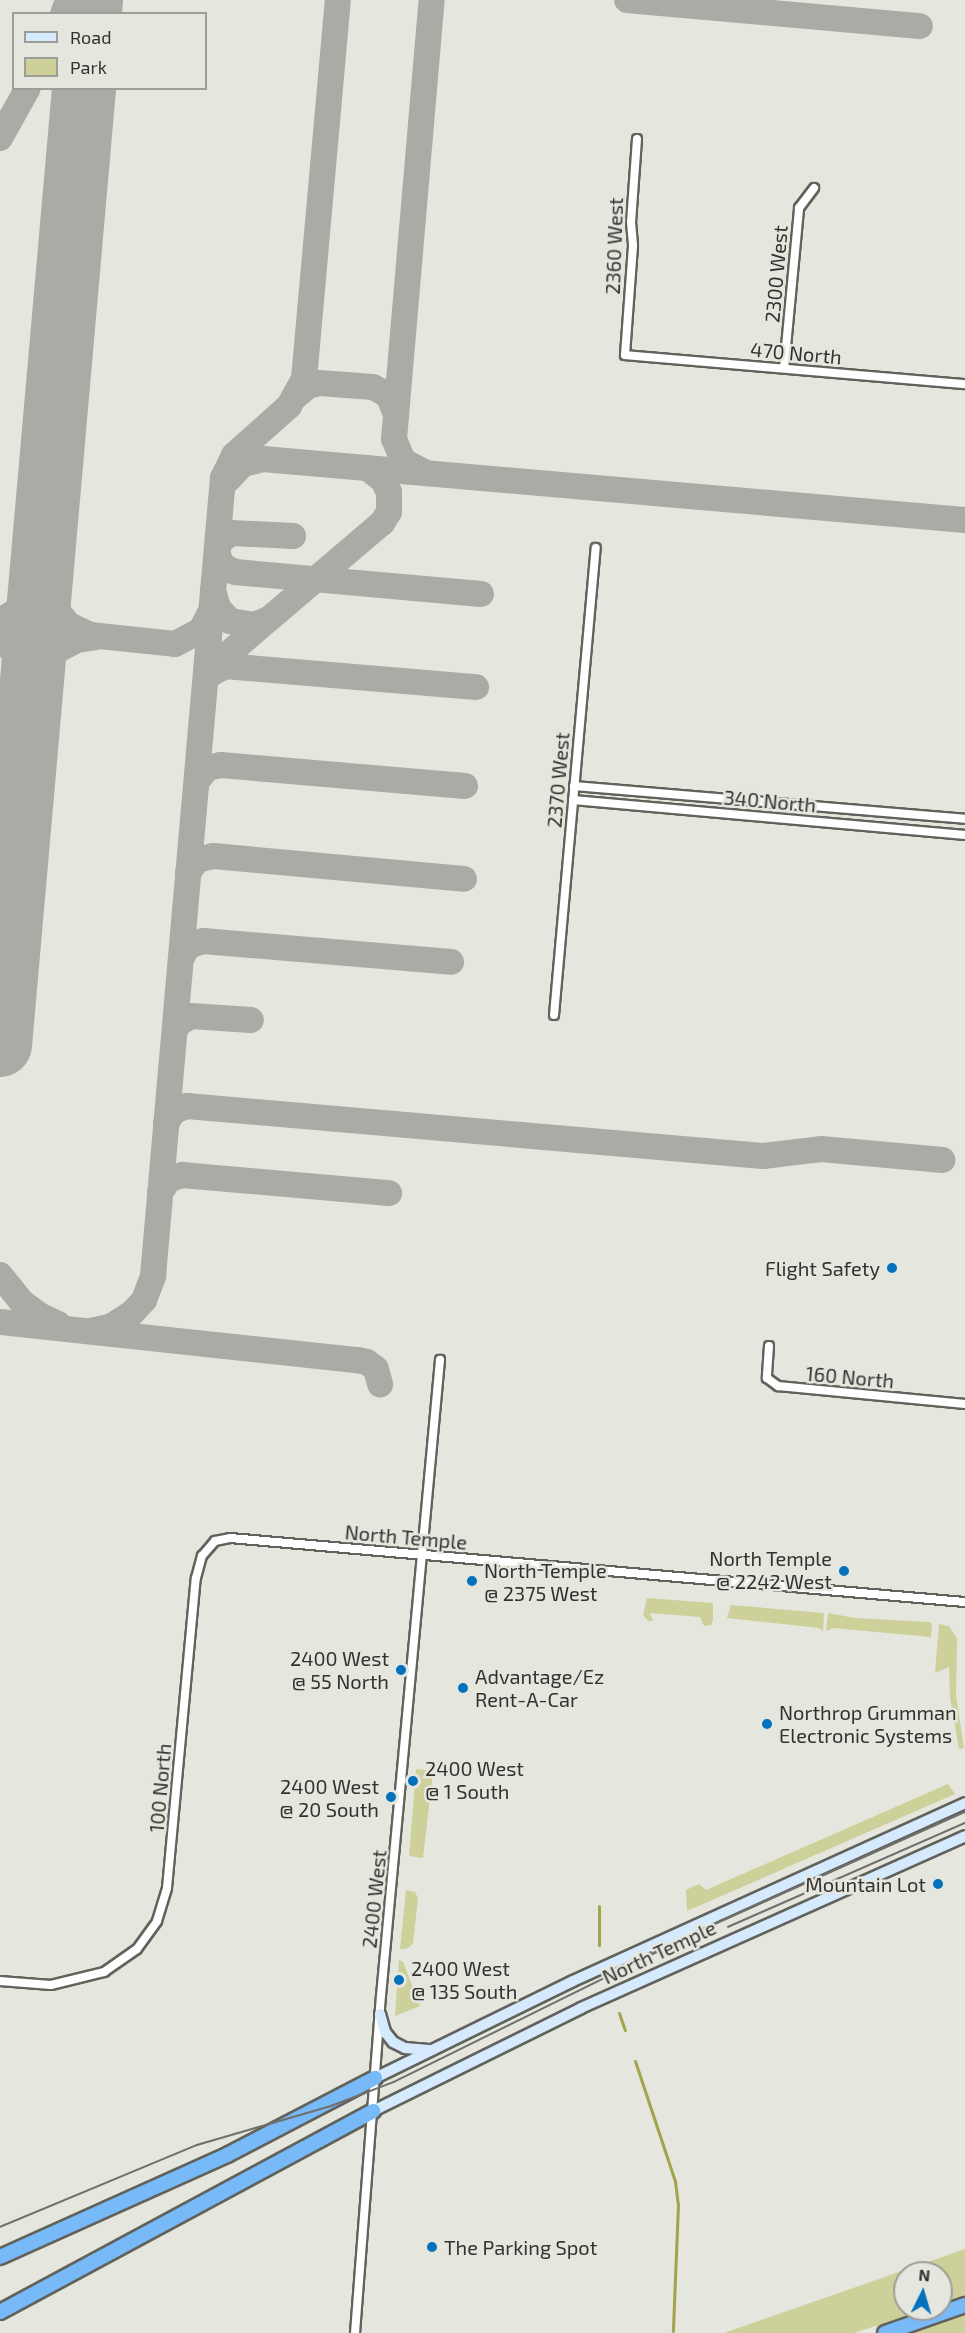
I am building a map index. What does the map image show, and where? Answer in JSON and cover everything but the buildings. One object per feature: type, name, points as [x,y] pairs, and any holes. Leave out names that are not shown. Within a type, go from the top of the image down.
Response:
[{"type":"highway","points":[[0,2257],[227,2155],[375,2078]]},
{"type":"highway","points":[[0,2312],[373,2111]]},
{"type":"highway","points":[[885,2333],[965,2305]]},
{"type":"main road","name":"North Temple","points":[[375,2078],[573,1981],[965,1803]]},
{"type":"main road","name":"North Temple","points":[[373,2111],[581,2008],[965,1836]]},
{"type":"main road","points":[[380,2014],[385,2032],[393,2042],[405,2048],[432,2050]]},
{"type":"street","name":"2360 West","points":[[625,355],[633,246],[631,222],[637,139]]},
{"type":"street","name":"2300 West","points":[[784,368],[799,208],[814,188]]},
{"type":"street","name":"470 North","points":[[625,355],[965,384]]},
{"type":"street","name":"2370 West","points":[[554,1015],[596,549]]},
{"type":"street","name":"340 North","points":[[574,786],[965,819]]},
{"type":"street","name":"340 North","points":[[573,800],[965,835]]},
{"type":"street","name":"160 North","points":[[768,1346],[767,1378],[778,1386],[965,1404]]},
{"type":"street","name":"2400 West","points":[[355,2333],[380,2014],[440,1360]]},
{"type":"street","name":"100 North","points":[[0,1981],[51,1985],[104,1972],[137,1949],[157,1921],[167,1888],[196,1578],[202,1556],[215,1541],[230,1538],[273,1543]]},
{"type":"street","name":"North Temple","points":[[273,1543],[965,1602]]},
{"type":"green space","points":[[647,1598],[713,1603],[713,1621],[711,1625],[704,1626],[700,1617],[650,1613],[653,1621],[648,1621],[643,1615]]},
{"type":"green space","points":[[731,1605],[824,1613],[823,1631],[819,1628],[727,1618]]},
{"type":"green space","points":[[828,1613],[855,1618],[930,1622],[932,1624],[931,1637],[834,1628],[826,1631]]},
{"type":"green space","points":[[939,1624],[949,1626],[957,1638],[956,1695],[964,1748],[959,1749],[950,1697],[949,1667],[935,1673]]},
{"type":"green space","points":[[416,1769],[433,1771],[423,1858],[409,1856]]},
{"type":"green space","points":[[948,1784],[955,1794],[687,1911],[686,1890],[699,1884],[706,1890]]},
{"type":"green space","points":[[406,1890],[415,1892],[418,1898],[413,1944],[406,1949],[400,1949]]},
{"type":"green space","points":[[399,1960],[403,1962],[420,2006],[395,2016]]},
{"type":"green space","points":[[965,2249],[965,2296],[953,2300],[953,2261],[931,2261]]},
{"type":"green space","points":[[893,2274],[893,2320],[854,2333],[724,2333]]},
{"type":"green space","points":[[965,2312],[965,2333],[905,2333],[942,2321],[953,2321],[953,2317]]},
{"type":"waterway","points":[[599,1906],[599,1945]]},
{"type":"waterway","points":[[619,2013],[625,2030]]},
{"type":"waterway","points":[[635,2061],[675,2181],[678,2204],[673,2331]]},
{"type":"taxiway","points":[[64,12],[68,0]]},
{"type":"taxiway","points":[[91,1331],[112,1326],[132,1313],[144,1300],[153,1276],[223,478],[234,455],[289,406],[304,379],[338,0]]},
{"type":"taxiway","points":[[424,472],[403,461],[394,439],[432,0]]},
{"type":"taxiway","points":[[627,0],[920,26]]},
{"type":"taxiway","points":[[0,138],[27,90]]},
{"type":"taxiway","points":[[296,396],[308,386],[319,383],[373,387],[388,395],[396,414]]},
{"type":"taxiway","points":[[227,481],[243,464],[263,459],[965,520]]},
{"type":"taxiway","points":[[207,678],[222,659],[382,523],[389,512],[389,492],[383,480],[367,468]]},
{"type":"taxiway","points":[[293,536],[231,533],[218,543],[218,556],[223,566],[235,572],[481,594]]},
{"type":"taxiway","points":[[43,556],[44,587],[53,606],[69,625],[90,635],[175,644],[201,630],[211,611]]},
{"type":"taxiway","points":[[0,621],[16,611],[28,598],[41,565]]},
{"type":"taxiway","points":[[213,590],[218,608],[230,621],[254,625],[267,620]]},
{"type":"taxiway","points":[[0,637],[20,659],[27,674],[31,694]]},
{"type":"taxiway","points":[[31,694],[40,671],[56,651],[77,640],[97,637]]},
{"type":"taxiway","points":[[209,675],[225,666],[476,687]]},
{"type":"taxiway","points":[[197,781],[207,768],[221,765],[465,786]]},
{"type":"taxiway","points":[[188,873],[197,860],[213,856],[464,879]]},
{"type":"taxiway","points":[[181,959],[188,946],[203,941],[451,962]]},
{"type":"taxiway","points":[[175,1030],[179,1023],[191,1016],[251,1020]]},
{"type":"taxiway","points":[[166,1123],[174,1111],[187,1106],[763,1156],[821,1149],[943,1160]]},
{"type":"taxiway","points":[[160,1193],[168,1180],[182,1175],[389,1193]]},
{"type":"taxiway","points":[[0,1275],[23,1303],[41,1316],[58,1324]]},
{"type":"taxiway","points":[[0,1322],[358,1360],[367,1362],[376,1369],[380,1384]]},
{"type":"runway","points":[[90,12],[91,0]]},
{"type":"runway","points":[[0,1045],[84,90]]},
{"type":"tram line","points":[[0,2227],[197,2145],[331,2106],[394,2082],[701,1930],[965,1812]]},
{"type":"tram line","points":[[728,1927],[965,1823]]},
{"type":"place","name":"Flight Safety","points":[[892,1268]]},
{"type":"place","name":"North Temple @ 2242 West","points":[[844,1571]]},
{"type":"place","name":"North Temple @ 2375 West","points":[[472,1581]]},
{"type":"place","name":"2400 West @ 55 North","points":[[401,1670]]},
{"type":"place","name":"Advantage/Ez Rent-A-Car","points":[[463,1688]]},
{"type":"place","name":"Northrop Grumman Electronic Systems","points":[[767,1724]]},
{"type":"place","name":"2400 West @ 1 South","points":[[413,1781]]},
{"type":"place","name":"2400 West @ 20 South","points":[[391,1797]]},
{"type":"place","name":"Mountain Lot","points":[[938,1884]]},
{"type":"place","name":"2400 West @ 135 South","points":[[399,1980]]},
{"type":"place","name":"The Parking Spot","points":[[432,2247]]}]
